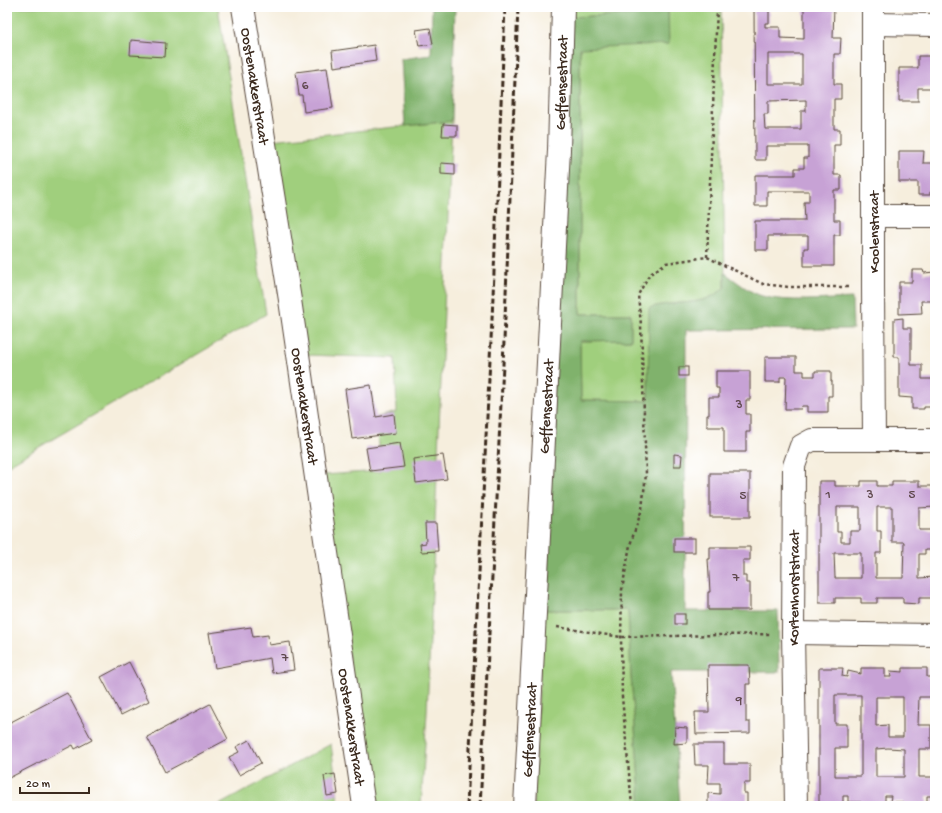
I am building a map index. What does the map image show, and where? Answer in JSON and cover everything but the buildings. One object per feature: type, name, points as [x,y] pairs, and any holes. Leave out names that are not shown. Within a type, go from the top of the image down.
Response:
[{"type":"street","name":"Oostenakkerstraat","points":[[243,7],[290,300],[364,806]]},
{"type":"street","name":"Geffensestraat","points":[[525,806],[559,150],[563,7]]},
{"type":"street","name":"Koolenstraat","points":[[874,440],[873,16],[935,25]]},
{"type":"street","points":[[873,216],[935,216]]},
{"type":"street","name":"Kortenhorststraat","points":[[796,806],[793,633],[794,466],[801,446],[812,440],[935,440]]},
{"type":"street","points":[[793,633],[935,635]]},
{"type":"path","points":[[707,257],[717,7]]},
{"type":"path","points":[[632,806],[622,697],[621,637],[622,590],[630,545],[642,509],[646,474],[641,325],[638,294],[649,275],[666,263],[691,258],[707,257],[763,284],[789,287],[873,287]]},
{"type":"path","points":[[534,623],[621,637],[793,633]]},
{"type":"green space","points":[[7,7],[218,7],[266,314],[7,466]]},
{"type":"green space","points":[[432,7],[455,7],[452,121],[405,126],[401,59],[431,55]]},
{"type":"green space","points":[[569,7],[645,7],[645,14],[569,17]]},
{"type":"green space","points":[[645,7],[668,7],[669,44],[580,48],[580,314],[631,314],[631,340],[580,341],[581,400],[648,401],[649,308],[659,305],[698,301],[717,294],[725,287],[725,273],[752,292],[772,298],[806,300],[852,298],[853,329],[686,330],[685,611],[778,611],[779,672],[671,672],[680,806],[641,806],[631,675],[628,610],[543,610],[569,17],[644,14]]},
{"type":"green space","points":[[668,7],[721,7],[725,287],[717,294],[698,301],[660,305],[650,308],[648,401],[581,400],[580,341],[631,340],[631,314],[580,314],[580,47],[668,44]]},
{"type":"green space","points":[[452,121],[427,712],[421,806],[370,806],[323,475],[381,471],[377,417],[397,412],[395,358],[305,355],[271,140]]},
{"type":"green space","points":[[543,610],[628,610],[631,675],[641,806],[533,806]]},
{"type":"green space","points":[[331,744],[339,806],[217,806]]},
{"type":"railway","points":[[467,806],[492,320],[505,7]]},
{"type":"railway","points":[[480,806],[503,365],[518,7]]}]
